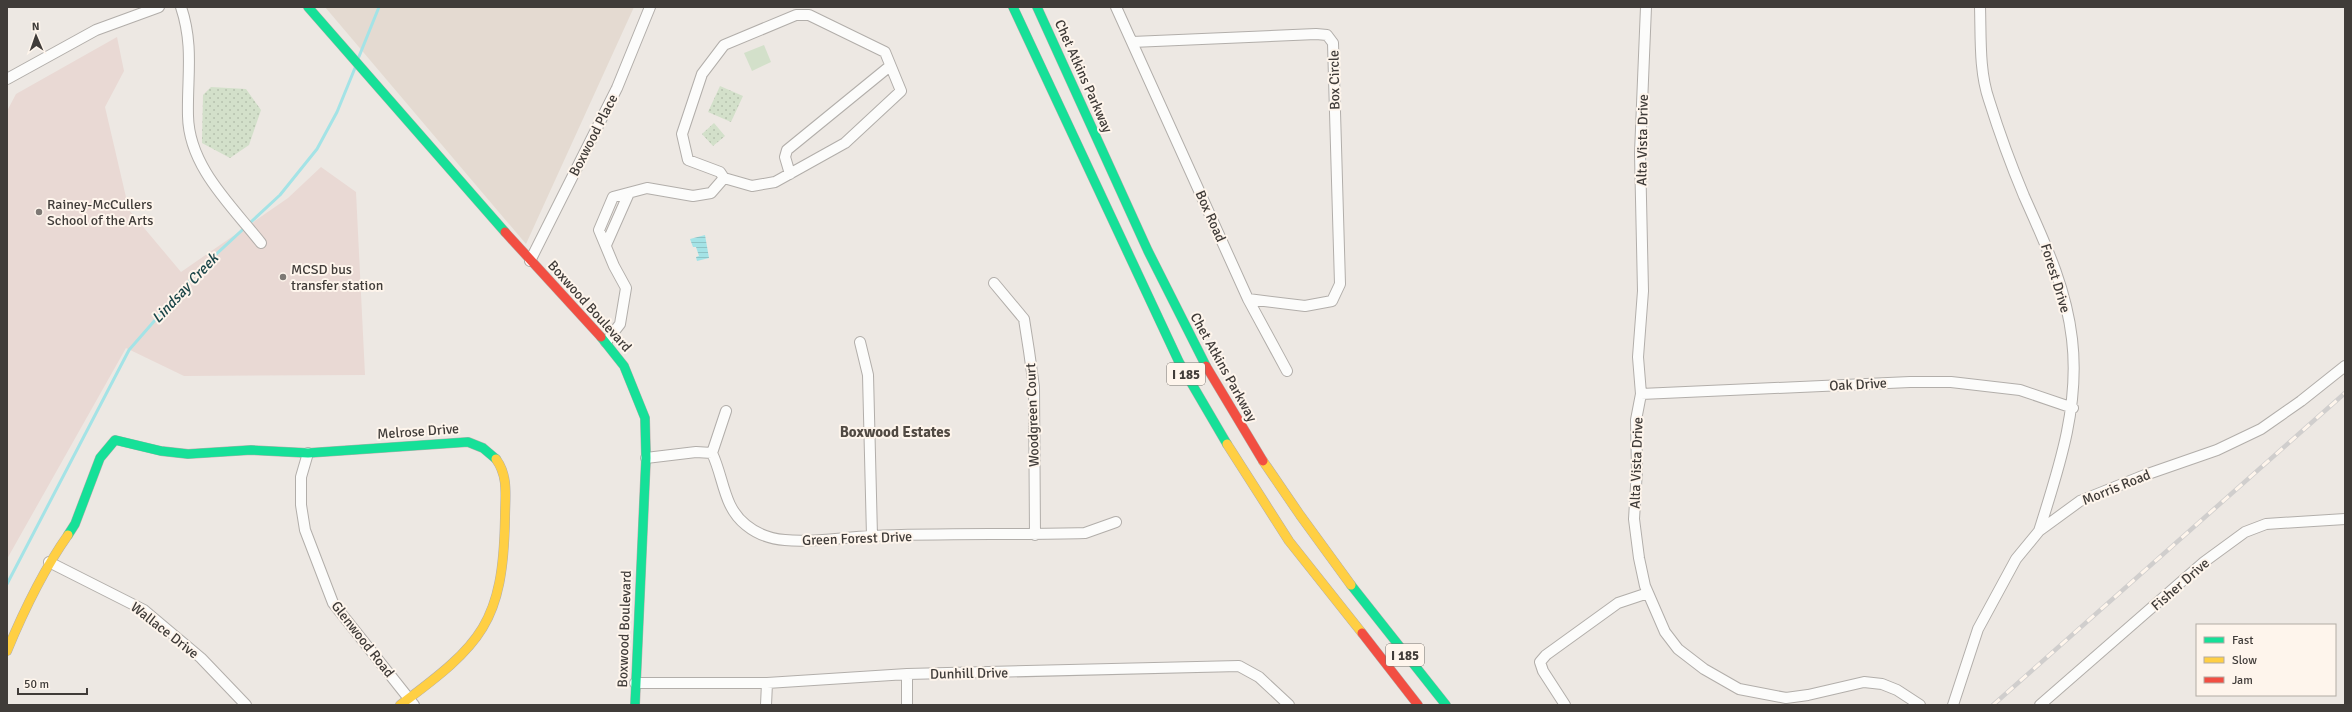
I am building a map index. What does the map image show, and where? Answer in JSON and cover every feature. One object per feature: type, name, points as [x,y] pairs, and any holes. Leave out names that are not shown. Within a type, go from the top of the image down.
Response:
[{"type":"main road","name":"Boxwood Boulevard","points":[[308,7],[530,261],[606,342],[624,366],[645,418],[646,458],[635,705]]},
{"type":"main road","name":"I 185","points":[[1013,7],[1179,362],[1245,474],[1289,541],[1418,705]]},
{"type":"main road","name":"Chet Atkins Parkway","points":[[1037,7],[1176,307],[1221,394],[1272,476],[1319,544],[1446,705]]},
{"type":"main road","name":"Melrose Drive","points":[[49,562],[75,524],[100,458],[115,440],[161,451],[188,454],[251,450],[308,452],[468,442],[482,446],[493,454],[500,466],[508,493],[505,517],[506,544],[503,572],[492,612],[478,636],[463,652],[412,702],[400,705]]},
{"type":"main road","points":[[7,651],[25,606],[49,562]]},
{"type":"street","points":[[7,79],[96,30],[159,7]]},
{"type":"street","points":[[181,7],[188,28],[190,50],[188,118],[193,147],[208,177],[261,243]]},
{"type":"street","name":"Boxwood Place","points":[[530,261],[617,88],[650,7]]},
{"type":"street","name":"Box Road","points":[[1116,7],[1248,299],[1287,371]]},
{"type":"street","name":"Alta Vista Drive","points":[[1646,7],[1640,153],[1643,291],[1638,357],[1641,394],[1636,420],[1637,470],[1634,519],[1639,558],[1648,593],[1665,632],[1678,649],[1704,669],[1738,689],[1786,698],[1808,695],[1864,682],[1882,684],[1897,690],[1920,705]]},
{"type":"street","name":"Forest Drive","points":[[1980,7],[1982,58],[1988,98],[2024,196],[2054,261],[2071,329],[2074,373],[2073,408],[2060,463],[2039,530]]},
{"type":"street","points":[[809,15],[885,52],[901,91],[845,143],[790,174],[775,182],[752,186],[724,178],[720,172],[688,160],[682,134],[702,74],[724,45],[796,16],[809,15]]},
{"type":"street","name":"Box Circle","points":[[1132,42],[1308,34],[1327,35],[1333,43],[1340,284],[1332,301],[1305,306],[1248,299]]},
{"type":"street","points":[[790,174],[785,157],[787,150],[890,66]]},
{"type":"street","points":[[606,342],[620,324],[626,288],[599,230],[613,197],[647,188],[693,196],[711,194],[724,178]]},
{"type":"street","points":[[606,245],[629,193]]},
{"type":"street","points":[[607,211],[618,216]]},
{"type":"street","name":"Woodgreen Court","points":[[994,282],[1024,319],[1030,351],[1034,387],[1035,535]]},
{"type":"street","points":[[860,342],[868,375],[872,536]]},
{"type":"street","name":"Morris Road","points":[[1953,705],[1978,628],[2016,559],[2039,530],[2080,501],[2145,475],[2217,450],[2261,430],[2302,401],[2345,366]]},
{"type":"street","name":"Oak Drive","points":[[1641,394],[1902,382],[1951,382],[2020,390],[2073,408]]},
{"type":"street","points":[[646,458],[696,452],[712,453],[726,411]]},
{"type":"street","name":"Glenwood Road","points":[[308,452],[301,477],[301,505],[305,530],[312,554],[333,603],[412,702]]},
{"type":"street","name":"Green Forest Drive","points":[[712,453],[717,464],[729,504],[736,516],[758,533],[784,540],[810,542],[872,536],[1035,535],[1085,533],[1116,522]]},
{"type":"street","name":"Fisher Drive","points":[[2040,705],[2204,562],[2245,532],[2266,524],[2345,520]]},
{"type":"street","name":"Wallace Drive","points":[[49,562],[144,610],[201,658],[246,705]]},
{"type":"street","points":[[1565,705],[1543,671],[1540,662],[1546,655],[1618,603],[1648,593]]},
{"type":"street","name":"Dunhill Drive","points":[[635,683],[767,683],[907,674],[1239,666],[1259,677],[1289,705]]},
{"type":"street","points":[[907,674],[907,705]]},
{"type":"street","points":[[766,705],[767,683]]},
{"type":"shaded area","points":[[325,7],[634,7],[526,244]]},
{"type":"shaded area","points":[[117,37],[124,71],[105,107],[129,210],[181,272],[288,198],[321,167],[356,192],[365,375],[184,376],[126,348],[7,559],[7,111],[16,94]]},
{"type":"green space","points":[[764,45],[771,62],[752,71],[744,53]]},
{"type":"green space","points":[[720,86],[743,96],[731,122],[708,112]]},
{"type":"green space","points":[[211,87],[246,89],[261,110],[249,145],[230,158],[202,143],[203,95]]},
{"type":"green space","points":[[714,123],[725,136],[713,146],[702,134]]},
{"type":"water","points":[[705,235],[709,258],[697,261],[696,257],[699,256],[696,247],[693,247],[690,239]]},
{"type":"waterway","name":"Lindsay Creek","points":[[358,59],[379,7]]},
{"type":"waterway","name":"Lindsay Creek","points":[[7,584],[129,350],[197,272],[280,195],[317,149],[337,112],[355,68]]},
{"type":"railway","points":[[1993,705],[2345,393]]},
{"type":"traffic: fast","points":[[308,7],[505,232]]},
{"type":"traffic: fast","points":[[1013,7],[1179,362],[1227,444]]},
{"type":"traffic: fast","points":[[1037,7],[1148,251],[1206,366]]},
{"type":"traffic: fast","points":[[601,337],[624,366],[645,418],[646,458],[635,705]]},
{"type":"traffic: fast","points":[[68,535],[75,524],[100,458],[115,440],[161,451],[188,454],[251,450],[308,453],[468,442],[483,448],[496,459]]},
{"type":"traffic: fast","points":[[1351,585],[1446,705]]},
{"type":"traffic: slow","points":[[1227,444],[1289,541],[1362,633]]},
{"type":"traffic: slow","points":[[400,705],[451,665],[469,647],[482,628],[493,607],[499,583],[503,554],[505,502],[505,480],[496,459]]},
{"type":"traffic: slow","points":[[1263,461],[1351,585]]},
{"type":"traffic: slow","points":[[7,651],[34,592],[68,535]]},
{"type":"traffic: jam","points":[[505,232],[601,337]]},
{"type":"traffic: jam","points":[[1206,366],[1263,461]]},
{"type":"traffic: jam","points":[[1362,633],[1418,705]]},
{"type":"place","name":"Rainey-McCullers School of the Arts","points":[[39,212]]},
{"type":"place","name":"MCSD bus transfer station","points":[[283,277]]},
{"type":"district","name":"Boxwood Estates","points":[[895,432]]}]
